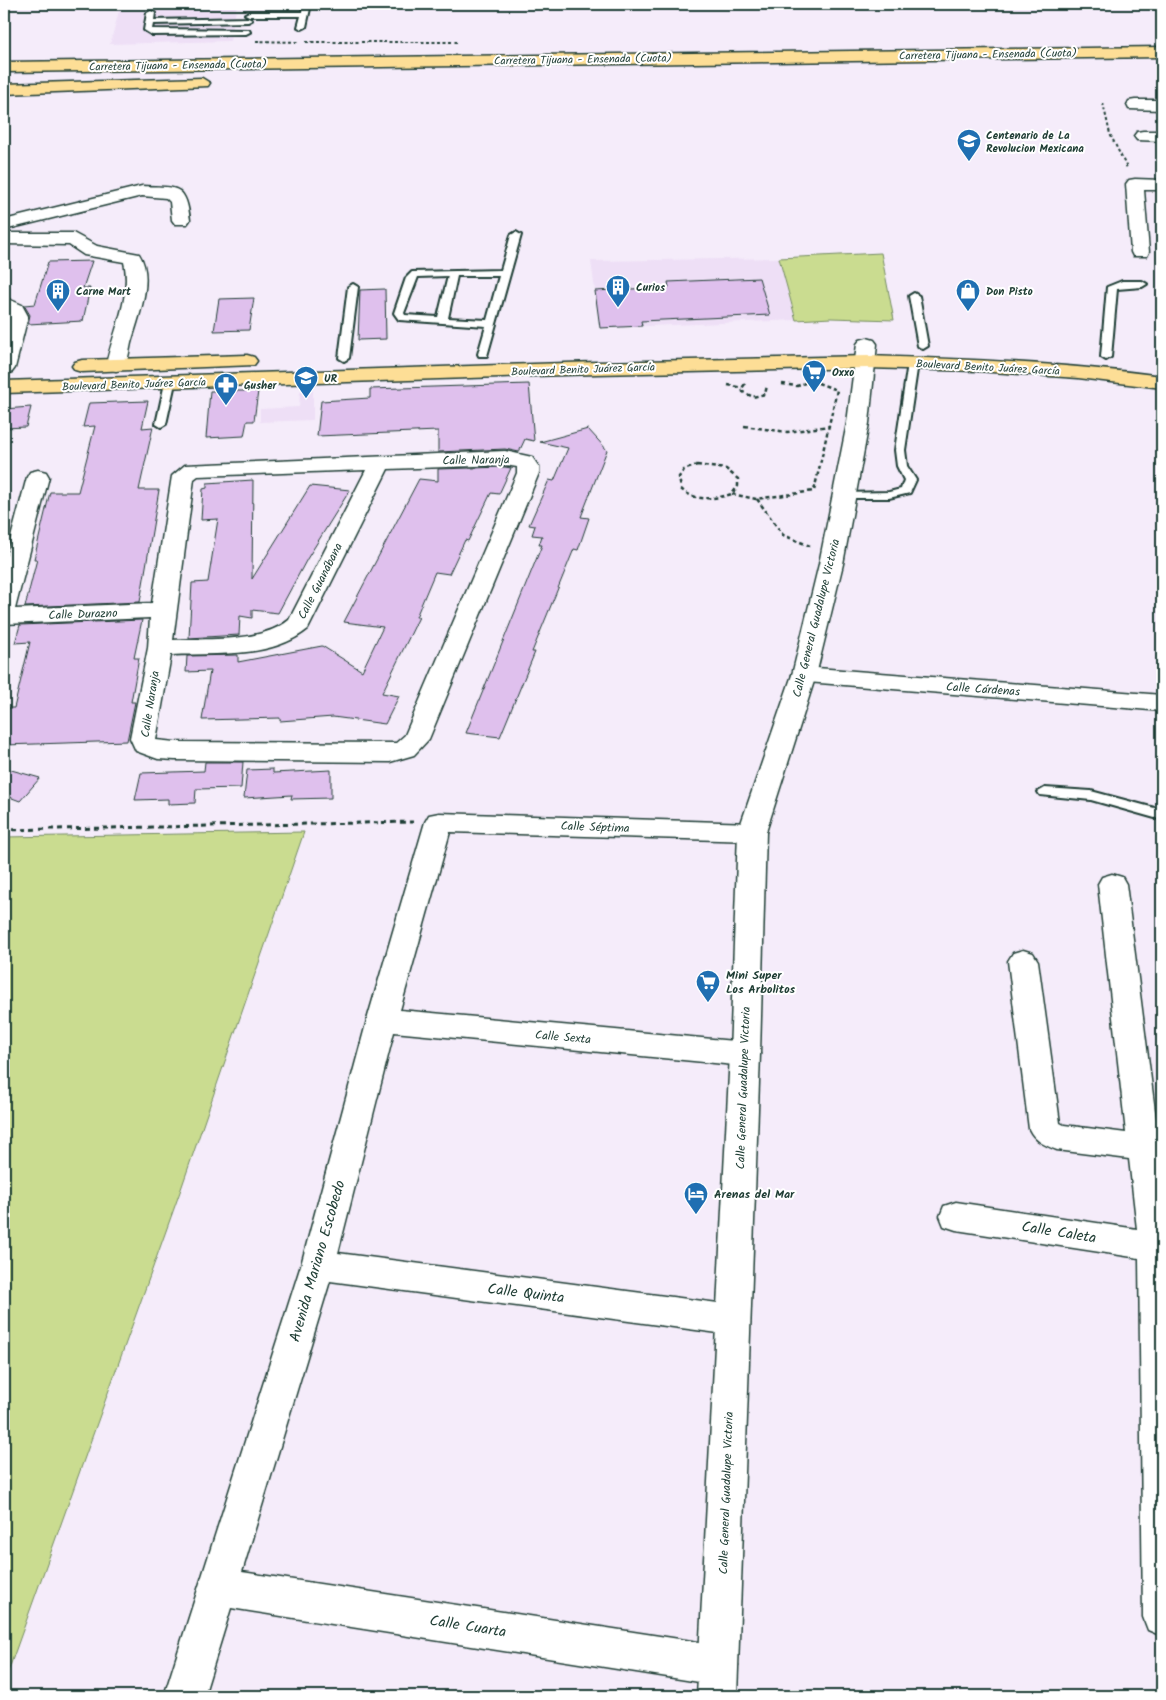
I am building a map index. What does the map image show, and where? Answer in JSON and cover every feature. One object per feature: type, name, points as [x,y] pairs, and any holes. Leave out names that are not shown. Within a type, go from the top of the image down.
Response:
[{"type":"main road","points":[[4,54],[183,52],[316,57],[378,66]]},
{"type":"main road","name":"Carretera Tijuana - Ensenada (Cuota)","points":[[4,74],[1162,52]]},
{"type":"main road","name":"Carretera Tijuana - Ensenada (Cuota)","points":[[4,67],[1162,60]]},
{"type":"main road","points":[[1087,61],[1162,67]]},
{"type":"main road","points":[[260,80],[378,66]]},
{"type":"main road","points":[[4,85],[214,82],[4,89]]},
{"type":"main road","name":"Boulevard Benito Juárez García","points":[[4,374],[116,365],[483,354],[867,353],[1106,357],[1162,364]]},
{"type":"main road","name":"Boulevard Benito Juárez García","points":[[4,374],[170,383],[597,368],[867,353]]},
{"type":"main road","name":"Boulevard Benito Juárez García","points":[[918,355],[1162,382]]},
{"type":"street","points":[[1135,105],[1162,105]]},
{"type":"street","points":[[1143,136],[1162,136]]},
{"type":"street","points":[[1140,252],[1135,184],[1162,185]]},
{"type":"street","points":[[4,226],[142,191],[171,193],[179,200],[181,220]]},
{"type":"street","points":[[4,239],[73,239],[91,251],[132,258],[136,284],[116,365]]},
{"type":"street","points":[[4,304],[15,309],[18,316],[4,374]]},
{"type":"street","name":"Calle General Guadalupe Victoria","points":[[718,1681],[745,1054],[752,832],[804,675],[831,564],[844,496],[844,425],[867,353]]},
{"type":"street","name":"Calle Naranja","points":[[505,458],[524,462],[528,467],[528,473],[416,739],[405,749],[380,753],[174,751],[150,748],[145,745],[143,738],[160,648],[163,610],[183,476],[193,470],[505,458]]},
{"type":"street","name":"Calle Guanábana","points":[[160,648],[258,643],[287,634],[299,624],[380,464]]},
{"type":"street","points":[[4,608],[38,477]]},
{"type":"street","name":"Calle Durazno","points":[[4,617],[163,610]]},
{"type":"street","name":"Calle Cárdenas","points":[[804,675],[1162,703]]},
{"type":"street","name":"Calle Séptima","points":[[439,822],[752,832]]},
{"type":"street","name":"Avenida Mariano Escobedo","points":[[184,1696],[318,1265],[382,1020],[439,822]]},
{"type":"street","points":[[1112,884],[1144,1148],[1159,1247],[1162,1617]]},
{"type":"street","points":[[1023,961],[1045,1129],[1057,1137],[1144,1148]]},
{"type":"street","name":"Calle Sexta","points":[[382,1020],[745,1054]]},
{"type":"street","name":"Calle Caleta","points":[[956,1216],[1159,1247]]},
{"type":"street","name":"Calle Quinta","points":[[318,1265],[733,1320]]},
{"type":"street","name":"Calle Cuarta","points":[[218,1587],[718,1681]]},
{"type":"lane","points":[[151,13],[149,32],[156,34],[246,33],[250,4]]},
{"type":"lane","points":[[302,26],[307,4]]},
{"type":"lane","points":[[149,22],[304,14]]},
{"type":"lane","points":[[483,354],[490,322],[516,235]]},
{"type":"lane","points":[[490,322],[406,320],[400,313],[412,276],[424,273],[505,273]]},
{"type":"lane","points":[[442,321],[453,273]]},
{"type":"lane","points":[[1106,357],[1112,287],[1122,284],[1142,284]]},
{"type":"lane","points":[[344,358],[353,287]]},
{"type":"lane","points":[[844,496],[889,495],[906,492],[910,480],[902,466],[900,450],[918,355],[914,296]]},
{"type":"lane","points":[[162,424],[170,383]]},
{"type":"lane","points":[[1045,792],[1091,796],[1149,814],[1162,815]]},
{"type":"path","points":[[1103,103],[1110,134],[1135,184]]},
{"type":"path","points":[[732,494],[736,490],[738,482],[735,475],[723,467],[711,464],[698,465],[681,472],[678,479],[678,486],[691,496],[711,498],[732,494],[756,499],[814,491],[844,425],[837,390],[812,380],[797,386],[775,383],[767,386],[763,384]]},
{"type":"path","points":[[752,382],[743,386],[743,392],[747,396],[758,397],[765,394],[767,386]]},
{"type":"path","points":[[744,426],[787,432],[844,425]]},
{"type":"path","points":[[756,499],[783,535],[818,549],[831,564]]},
{"type":"path","points":[[4,830],[439,822]]},
{"type":"shaded area","points":[[121,4],[237,4],[230,41],[110,44]]},
{"type":"shaded area","points":[[779,258],[796,320],[600,328],[591,261]]},
{"type":"shaded area","name":"UR","points":[[313,390],[313,420],[260,422],[260,409],[299,407],[300,391]]},
{"type":"green space","points":[[881,253],[894,320],[831,318],[796,320],[779,258]]},
{"type":"green space","points":[[304,832],[181,1189],[4,1683],[4,837]]},
{"type":"building","points":[[92,261],[83,288],[90,288],[83,321],[28,324],[30,315],[24,305],[35,304],[48,262]]},
{"type":"building","points":[[759,278],[770,315],[641,321],[642,326],[600,328],[595,291],[669,287],[668,282]]},
{"type":"building","points":[[385,289],[386,339],[358,340],[360,290]]},
{"type":"building","points":[[254,298],[249,330],[214,331],[219,299]]},
{"type":"building","points":[[529,384],[534,441],[525,439],[519,452],[505,449],[438,452],[438,431],[317,436],[321,401],[370,398],[370,389]]},
{"type":"building","name":"Gusher","points":[[210,391],[258,391],[254,421],[247,421],[244,436],[206,438]]},
{"type":"building","points":[[148,401],[142,428],[153,427],[139,490],[159,490],[140,602],[25,607],[37,559],[34,559],[50,492],[78,492],[95,426],[83,427],[89,403]]},
{"type":"building","points":[[31,407],[26,427],[4,428],[4,409]]},
{"type":"building","points":[[588,429],[607,450],[581,517],[589,518],[578,550],[574,549],[500,737],[466,733],[542,545],[539,545],[542,536],[532,535],[535,526],[529,525],[549,480],[554,481],[568,448],[540,442]]},
{"type":"building","points":[[511,468],[499,494],[491,493],[468,541],[465,540],[449,574],[435,572],[416,617],[419,617],[382,693],[399,696],[385,724],[333,717],[280,721],[280,718],[202,720],[210,671],[186,672],[187,656],[238,655],[238,662],[322,646],[362,671],[383,627],[344,622],[419,479],[438,481],[438,469]]},
{"type":"building","points":[[253,480],[252,579],[310,486],[350,490],[307,559],[278,613],[252,610],[252,618],[240,616],[239,635],[189,638],[192,583],[208,582],[218,519],[201,520],[203,489],[207,488],[207,483]]},
{"type":"building","points":[[142,620],[134,658],[139,658],[131,702],[135,702],[127,741],[4,745],[4,708],[14,708],[30,642],[15,643],[20,625]]},
{"type":"building","points":[[205,762],[243,762],[241,788],[196,789],[195,803],[168,804],[168,799],[135,800],[141,773],[204,771]]},
{"type":"building","points":[[4,768],[40,778],[20,801],[4,795]]},
{"type":"building","points":[[273,769],[273,773],[331,770],[331,798],[291,799],[292,795],[244,798],[247,770]]},
{"type":"place","name":"Centenario de La Revolucion Mexicana","points":[[969,162]]},
{"type":"place","name":"Curios","points":[[618,308]]},
{"type":"place","name":"Carne Mart","points":[[58,312]]},
{"type":"place","name":"Don Pisto","points":[[968,312]]},
{"type":"place","name":"Oxxo","points":[[814,393]]},
{"type":"place","name":"UR","points":[[306,399]]},
{"type":"place","name":"Gusher","points":[[226,406]]},
{"type":"place","name":"Mini Super Los Arbolitos","points":[[708,1003]]},
{"type":"place","name":"Arenas del Mar","points":[[696,1215]]}]
